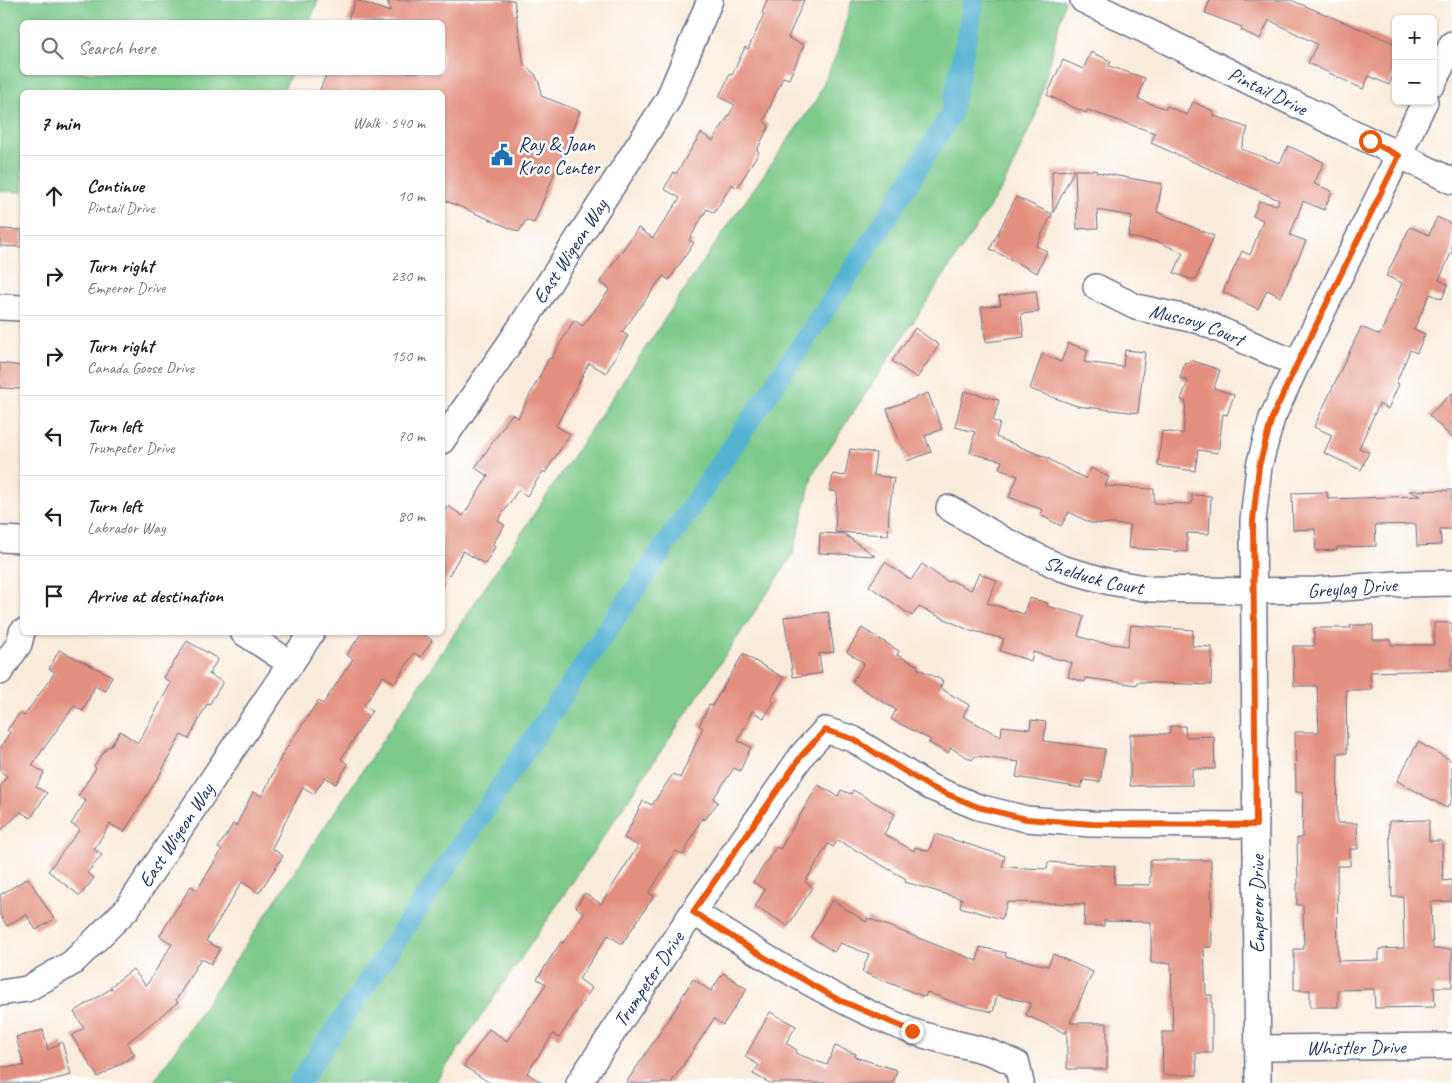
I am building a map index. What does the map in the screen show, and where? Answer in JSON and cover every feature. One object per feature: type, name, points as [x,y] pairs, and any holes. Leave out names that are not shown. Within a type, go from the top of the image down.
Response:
[{"type":"street","name":"East Wigeon Way","points":[[445,437],[512,340],[668,100],[710,0]]},
{"type":"street","name":"Pintail Drive","points":[[1084,0],[1452,181]]},
{"type":"street","points":[[1437,75],[1452,44]]},
{"type":"street","name":"Emperor Drive","points":[[1258,1083],[1253,521],[1259,466],[1272,418],[1423,105]]},
{"type":"street","name":"Muscovy Court","points":[[1096,287],[1136,307],[1200,321],[1297,364]]},
{"type":"street","points":[[0,307],[20,308]]},
{"type":"street","name":"Shelduck Court","points":[[949,508],[1004,540],[1062,568],[1110,582],[1150,589],[1254,591]]},
{"type":"street","points":[[0,539],[20,540]]},
{"type":"street","name":"Greylag Drive","points":[[1254,591],[1318,590],[1397,584],[1452,583]]},
{"type":"street","points":[[0,672],[18,644],[21,635]]},
{"type":"street","points":[[248,635],[291,664]]},
{"type":"street","name":"East Wigeon Way","points":[[0,993],[27,989],[72,963],[127,909],[310,635]]},
{"type":"street","name":"Trumpeter Drive","points":[[579,1083],[693,912],[802,755],[825,730],[853,739],[930,787],[978,807],[1026,819],[1092,824],[1256,825]]},
{"type":"street","points":[[693,912],[764,957],[837,999],[912,1031],[989,1052],[1017,1064],[1021,1083]]},
{"type":"street","name":"Whistler Drive","points":[[1258,1048],[1452,1046]]},
{"type":"green space","points":[[0,0],[318,0],[311,20],[20,20],[20,75],[290,75],[284,90],[20,90],[20,192],[0,191]]},
{"type":"green space","points":[[852,0],[1065,0],[1036,114],[1004,185],[813,473],[793,555],[435,1083],[153,1083],[711,250],[816,100],[837,53]]},
{"type":"building","name":"Ray & Joan Kroc Center","points":[[356,0],[390,12],[388,0],[514,0],[524,65],[535,74],[540,85],[541,96],[580,111],[534,223],[526,220],[519,232],[445,200],[445,90],[320,90],[326,75],[445,75],[445,20],[348,20]]},
{"type":"building","points":[[767,0],[804,0],[788,38],[804,45],[789,79],[783,77],[764,121],[769,126],[757,150],[759,152],[737,188],[732,184],[714,213],[707,209],[689,240],[694,243],[669,280],[663,276],[622,332],[628,336],[606,373],[589,363],[556,426],[570,434],[545,473],[543,471],[527,496],[518,490],[498,521],[505,525],[492,545],[495,547],[485,564],[463,551],[445,582],[445,510],[448,506],[463,516],[488,476],[475,468],[512,414],[518,418],[549,358],[551,359],[574,320],[583,326],[610,289],[600,282],[638,228],[653,238],[680,198],[664,189],[674,172],[676,174],[701,133],[713,141],[735,105],[719,97],[745,47],[748,49],[764,14],[762,13]]},
{"type":"building","points":[[1210,0],[1291,0],[1392,42],[1392,78],[1389,85],[1369,76],[1363,89],[1308,63],[1317,44],[1269,20],[1260,39],[1241,30],[1242,27],[1205,13]]},
{"type":"building","points":[[1091,52],[1111,61],[1109,66],[1145,78],[1138,99],[1166,109],[1167,106],[1187,115],[1193,102],[1214,111],[1212,115],[1248,128],[1241,149],[1280,163],[1288,146],[1324,162],[1314,184],[1332,191],[1324,210],[1303,201],[1290,235],[1306,241],[1281,297],[1267,290],[1258,309],[1223,292],[1242,251],[1250,255],[1263,220],[1253,216],[1259,201],[1277,205],[1279,200],[1151,143],[1155,133],[1087,110],[1086,113],[1047,95],[1063,60],[1083,69]]},
{"type":"building","points":[[1074,170],[1053,213],[1052,171]]},
{"type":"building","points":[[1075,170],[1096,170],[1096,172],[1162,184],[1157,212],[1214,236],[1196,279],[1190,279],[1174,273],[1183,253],[1159,242],[1128,237],[1132,216],[1097,210],[1098,228],[1077,229]]},
{"type":"building","points":[[1016,197],[1052,214],[1036,246],[1047,251],[1037,273],[990,249]]},
{"type":"building","points":[[1437,217],[1452,224],[1452,251],[1439,280],[1448,284],[1442,299],[1430,294],[1414,329],[1425,334],[1417,353],[1410,350],[1396,383],[1399,384],[1388,409],[1379,404],[1359,448],[1369,452],[1361,470],[1324,453],[1332,435],[1314,427],[1361,327],[1380,335],[1402,283],[1386,276],[1410,227],[1429,235]]},
{"type":"building","points":[[0,229],[20,230],[20,247],[0,246]]},
{"type":"building","points":[[1036,291],[1039,312],[1021,314],[1024,337],[986,342],[981,307],[1001,305],[999,296]]},
{"type":"building","points":[[915,328],[939,345],[917,378],[892,361]]},
{"type":"building","points":[[1068,343],[1088,350],[1084,362],[1123,367],[1125,350],[1145,352],[1138,413],[1077,406],[1030,389],[1042,354],[1061,362]]},
{"type":"building","points":[[1190,360],[1220,370],[1214,388],[1234,395],[1227,415],[1223,414],[1218,453],[1198,450],[1195,471],[1158,466],[1162,431],[1183,434],[1186,402],[1181,400],[1188,381],[1180,378],[1185,362],[1188,364]]},
{"type":"building","points":[[0,363],[20,366],[20,389],[0,388]]},
{"type":"building","points":[[964,391],[999,400],[993,421],[1000,423],[996,437],[1050,459],[1086,479],[1091,468],[1109,477],[1105,486],[1154,489],[1154,503],[1192,504],[1192,495],[1211,496],[1209,534],[1187,533],[1187,552],[1128,548],[1130,525],[1091,523],[1069,512],[1061,526],[1040,515],[1043,510],[1009,497],[1018,476],[999,468],[1002,461],[970,453],[975,432],[955,427]]},
{"type":"building","points":[[928,393],[942,429],[925,436],[931,452],[907,461],[887,409]]},
{"type":"building","points":[[1452,393],[1452,438],[1429,415]]},
{"type":"building","points":[[850,449],[876,453],[873,475],[894,478],[889,510],[888,535],[835,532],[837,492],[830,491],[833,474],[845,476]]},
{"type":"building","points":[[1452,490],[1452,529],[1440,529],[1441,545],[1417,546],[1416,524],[1375,525],[1376,546],[1337,547],[1337,550],[1316,551],[1315,529],[1293,530],[1292,493],[1327,492],[1328,499],[1421,496],[1409,491]]},
{"type":"building","points":[[820,533],[844,534],[875,556],[819,553]]},
{"type":"building","points":[[885,562],[911,580],[922,564],[948,582],[950,580],[971,590],[979,573],[997,581],[987,603],[1024,614],[1029,598],[1048,603],[1047,606],[1084,616],[1078,636],[1097,642],[1128,646],[1131,625],[1193,630],[1192,646],[1212,647],[1211,685],[1137,682],[1137,685],[1086,678],[1085,682],[1068,677],[1072,663],[1033,652],[1031,661],[1000,651],[1004,639],[973,632],[919,607],[912,616],[869,586]]},
{"type":"building","points":[[828,612],[834,652],[819,654],[822,673],[793,677],[784,617]]},
{"type":"building","points":[[1434,623],[1452,623],[1452,670],[1370,672],[1371,690],[1346,690],[1347,753],[1338,753],[1337,823],[1357,823],[1358,849],[1350,849],[1350,866],[1337,866],[1338,961],[1379,960],[1379,949],[1404,948],[1403,897],[1392,897],[1389,821],[1429,820],[1429,841],[1442,841],[1443,881],[1452,880],[1452,901],[1431,902],[1433,949],[1452,949],[1452,987],[1434,987],[1435,1007],[1375,1008],[1374,989],[1338,990],[1338,1007],[1310,1007],[1310,990],[1294,990],[1294,949],[1304,949],[1303,905],[1297,905],[1297,838],[1302,838],[1303,792],[1296,792],[1295,732],[1319,732],[1317,686],[1294,686],[1293,646],[1314,646],[1314,628],[1351,628],[1350,625],[1373,625],[1373,640],[1391,640],[1391,645],[1434,645]]},
{"type":"building","points":[[862,628],[899,651],[897,655],[943,681],[940,688],[969,705],[963,716],[1001,737],[1002,726],[1030,729],[1031,720],[1046,722],[1044,741],[1105,749],[1100,782],[1083,780],[1081,788],[1016,777],[1019,762],[975,756],[972,760],[951,748],[948,753],[929,743],[931,740],[891,719],[896,710],[852,682],[864,663],[847,652]]},
{"type":"building","points":[[360,635],[424,635],[432,640],[421,657],[414,653],[395,683],[383,676],[364,706],[372,711],[341,759],[348,764],[336,784],[325,777],[314,794],[303,787],[272,848],[283,856],[259,893],[242,882],[206,941],[220,949],[211,964],[201,958],[176,1000],[178,1002],[127,1043],[135,1055],[98,1077],[72,1036],[84,1028],[74,1012],[112,988],[110,987],[133,969],[146,986],[172,944],[160,936],[170,919],[191,886],[197,890],[222,850],[218,848],[233,824],[236,826],[253,792],[262,796],[282,755],[318,701],[323,704],[353,659],[347,655]]},
{"type":"building","points":[[187,641],[218,659],[209,674],[223,682],[209,705],[207,704],[189,739],[181,735],[159,776],[124,832],[110,824],[94,849],[102,855],[87,873],[94,878],[80,896],[48,871],[80,829],[71,824],[86,801],[78,796],[96,768],[94,766],[108,746],[110,747],[120,731],[138,743],[171,683],[164,678]]},
{"type":"building","points":[[59,650],[112,676],[105,691],[95,686],[83,711],[74,706],[32,765],[44,773],[36,787],[47,793],[31,818],[21,812],[0,831],[0,787],[7,776],[0,771],[0,748],[10,732],[7,730],[20,713],[24,716],[55,672],[49,669]]},
{"type":"building","points":[[743,654],[784,678],[771,700],[774,702],[764,718],[752,711],[738,741],[751,747],[740,771],[734,768],[713,799],[718,802],[705,820],[702,818],[683,855],[676,851],[649,893],[654,896],[622,944],[608,935],[579,979],[592,988],[559,1038],[553,1034],[527,1073],[542,1083],[490,1083],[464,1066],[489,1029],[507,1041],[546,984],[537,979],[561,942],[563,943],[584,913],[576,907],[585,893],[601,904],[638,846],[624,838],[643,801],[652,805],[673,774],[680,778],[703,728],[699,726],[709,705],[712,706]]},
{"type":"building","points":[[1170,726],[1185,726],[1186,737],[1214,736],[1215,769],[1192,769],[1192,785],[1130,786],[1130,734],[1170,734]]},
{"type":"building","points":[[1418,742],[1452,761],[1452,799],[1447,808],[1397,781]]},
{"type":"building","points":[[818,785],[838,796],[841,790],[851,794],[853,790],[895,814],[884,834],[914,851],[915,847],[929,851],[935,834],[1005,856],[1002,867],[1047,869],[1048,862],[1115,866],[1114,884],[1150,885],[1150,860],[1211,860],[1212,947],[1204,947],[1206,995],[1212,995],[1212,1053],[1196,1053],[1197,1075],[1163,1075],[1162,1032],[1173,1032],[1171,963],[1151,963],[1151,922],[1104,921],[1104,926],[1084,926],[1085,904],[1007,902],[1002,919],[960,907],[962,899],[905,882],[906,879],[838,840],[833,847],[828,844],[805,882],[813,887],[788,926],[755,906],[765,890],[753,882],[776,847],[780,849]]},
{"type":"building","points":[[28,878],[54,919],[36,930],[26,914],[7,926],[0,915],[0,895]]},
{"type":"building","points":[[832,900],[866,922],[868,918],[977,961],[980,947],[1006,953],[1005,956],[1048,966],[1053,954],[1093,972],[1070,1023],[1107,1023],[1107,1069],[1067,1069],[1067,1030],[1065,1033],[1026,1015],[1031,1003],[997,995],[993,1012],[961,1005],[927,992],[925,997],[862,972],[869,954],[840,943],[834,952],[811,937]]},
{"type":"building","points":[[723,973],[747,989],[723,1025],[714,1019],[671,1083],[626,1083],[682,999],[693,979],[711,991]]},
{"type":"building","points":[[770,1012],[796,1026],[786,1043],[797,1050],[795,1053],[827,1065],[835,1046],[856,1054],[855,1057],[897,1070],[893,1083],[770,1083],[753,1074],[759,1065],[745,1057]]},
{"type":"building","points":[[43,1030],[48,1050],[62,1042],[71,1075],[40,1083],[0,1083],[0,1067],[24,1066],[16,1037]]},
{"type":"waterway","points":[[299,1083],[877,234],[951,114],[974,0]]},
{"type":"place","name":"Ray & Joan Kroc Center","points":[[502,155]]},
{"type":"route","points":[[912,1031],[837,999],[764,957],[693,912],[802,755],[825,730],[853,739],[930,787],[978,807],[1026,819],[1092,824],[1256,825],[1253,521],[1259,466],[1272,418],[1399,156],[1370,141]]}]
